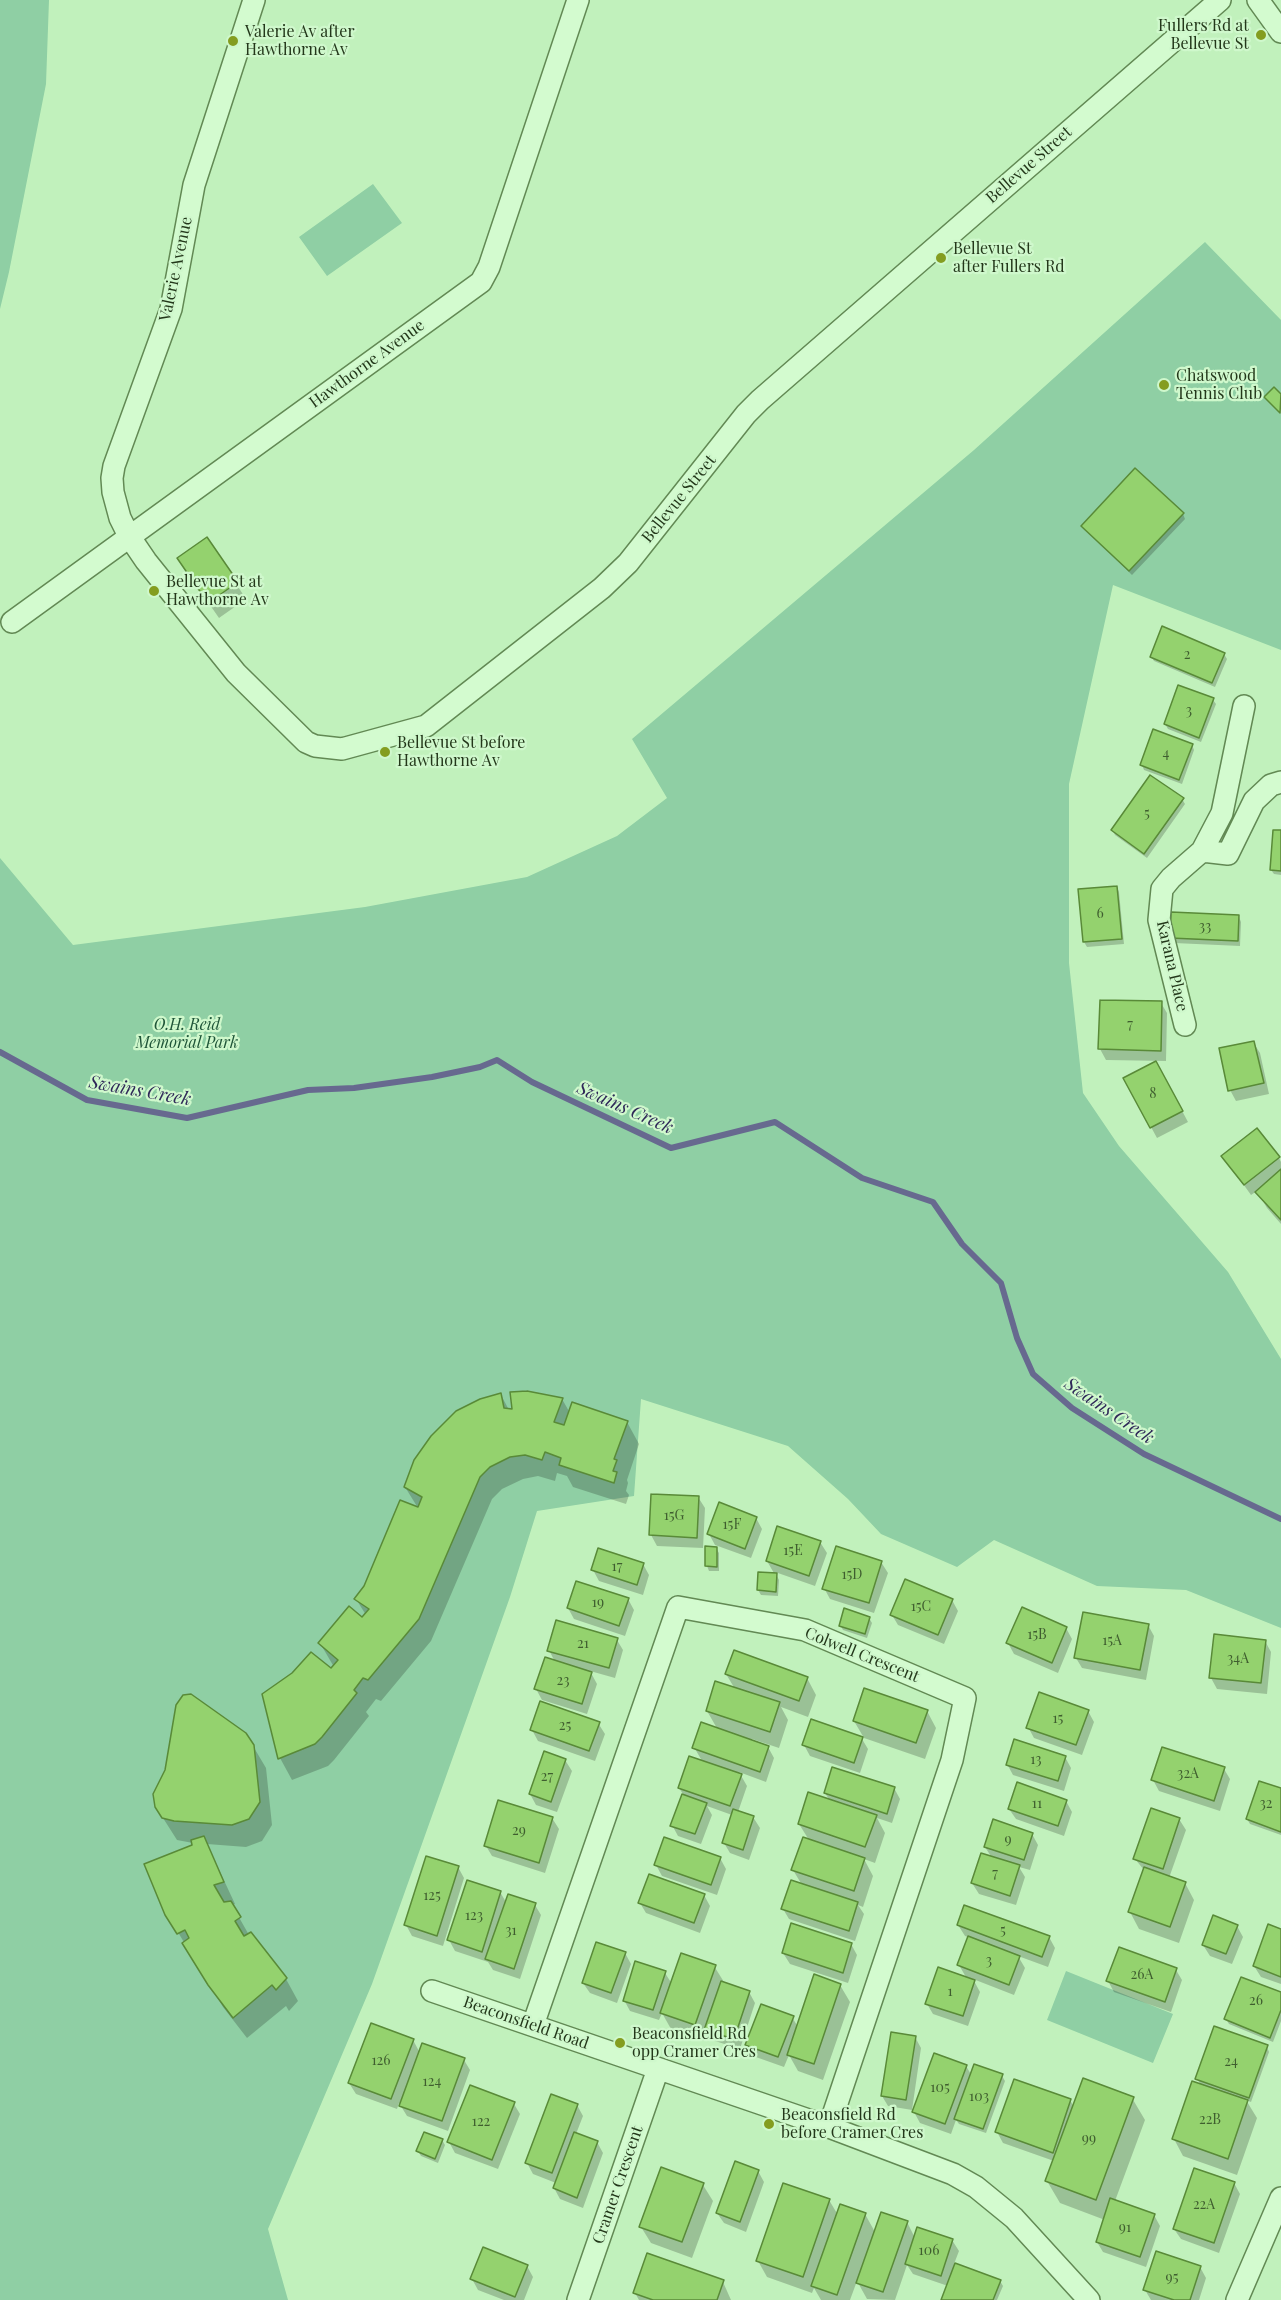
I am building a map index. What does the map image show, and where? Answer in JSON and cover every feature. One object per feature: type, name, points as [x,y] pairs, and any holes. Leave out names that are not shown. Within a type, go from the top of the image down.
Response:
[{"type":"street","name":"Valerie Avenue","points":[[129,536],[116,505],[112,478],[114,466],[171,309],[194,186],[254,0]]},
{"type":"street","name":"Hawthorne Avenue","points":[[12,622],[481,282],[489,267],[578,0]]},
{"type":"street","name":"Bellevue Street","points":[[129,536],[221,656],[306,742],[315,746],[342,749],[426,726],[602,588],[628,563],[746,414],[760,400],[1220,0]]},
{"type":"street","points":[[1258,0],[1281,32]]},
{"type":"street","name":"Karana Place","points":[[1185,1026],[1159,920],[1162,889],[1202,851],[1222,813],[1244,705]]},
{"type":"street","points":[[1202,851],[1228,854],[1254,801],[1271,785],[1281,782]]},
{"type":"street","name":"Colwell Crescent","points":[[533,2025],[678,1607],[806,1630],[965,1698],[952,1760],[829,2127]]},
{"type":"street","name":"Beaconsfield Road","points":[[432,1991],[829,2127],[953,2174],[976,2187],[1014,2218],[1089,2300]]},
{"type":"street","name":"Cramer Crescent","points":[[578,2300],[658,2069]]},
{"type":"street","points":[[1237,2300],[1281,2198]]},
{"type":"green space","points":[[0,0],[49,0],[46,84],[0,309]]},
{"type":"green space","points":[[373,184],[402,223],[327,276],[299,237]]},
{"type":"green space","name":"O.H. Reid Memorial Park","points":[[1205,242],[1281,320],[1281,650],[1113,585],[1069,784],[1069,963],[1083,1093],[1119,1146],[1228,1272],[1281,1359],[1281,1628],[1186,1590],[1097,1586],[994,1540],[957,1567],[881,1534],[848,1499],[788,1446],[641,1399],[634,1496],[537,1511],[510,1597],[372,1984],[268,2229],[288,2300],[0,2300],[0,858],[73,945],[365,907],[527,877],[617,836],[667,798],[632,739],[974,450]]},
{"type":"green space","points":[[1066,1971],[1173,2014],[1153,2063],[1047,2020]]},
{"type":"building","points":[[1274,387],[1281,394],[1280,413],[1264,397]]},
{"type":"building","points":[[1135,468],[1184,513],[1129,571],[1081,526]]},
{"type":"building","points":[[207,537],[238,582],[208,603],[177,558]]},
{"type":"building","points":[[1162,626],[1225,653],[1212,683],[1150,657]]},
{"type":"building","points":[[1178,685],[1214,698],[1199,738],[1164,724]]},
{"type":"building","points":[[1153,729],[1193,744],[1179,780],[1140,765]]},
{"type":"building","points":[[1150,775],[1184,798],[1144,854],[1111,830]]},
{"type":"building","points":[[1273,830],[1281,830],[1281,871],[1270,870]]},
{"type":"building","points":[[1117,886],[1122,939],[1083,942],[1078,889]]},
{"type":"building","points":[[1171,912],[1239,915],[1238,941],[1170,938]]},
{"type":"building","points":[[1100,1000],[1162,1001],[1161,1051],[1098,1049]]},
{"type":"building","points":[[1254,1041],[1264,1083],[1228,1091],[1219,1048]]},
{"type":"building","points":[[1156,1061],[1183,1111],[1150,1128],[1123,1078]]},
{"type":"building","points":[[1257,1128],[1280,1157],[1244,1185],[1221,1156]]},
{"type":"building","points":[[1281,1169],[1281,1220],[1255,1192]]},
{"type":"building","points":[[527,1391],[563,1398],[554,1422],[564,1425],[572,1402],[628,1421],[614,1459],[617,1460],[613,1471],[617,1472],[614,1483],[559,1465],[561,1458],[545,1452],[542,1460],[525,1455],[510,1457],[490,1467],[480,1477],[419,1619],[368,1680],[363,1678],[354,1690],[357,1693],[315,1744],[278,1759],[262,1694],[292,1673],[311,1652],[331,1668],[338,1660],[318,1643],[349,1606],[362,1617],[369,1609],[354,1599],[364,1586],[400,1500],[418,1507],[422,1497],[404,1487],[414,1460],[431,1436],[456,1411],[480,1399],[501,1393],[504,1408],[512,1409],[510,1392]]},
{"type":"building","points":[[651,1494],[699,1496],[697,1538],[649,1535]]},
{"type":"building","points":[[719,1502],[757,1517],[745,1549],[707,1534]]},
{"type":"building","points":[[777,1526],[821,1541],[809,1576],[766,1561]]},
{"type":"building","points":[[705,1546],[717,1547],[717,1567],[705,1566]]},
{"type":"building","points":[[836,1546],[882,1561],[869,1603],[822,1589]]},
{"type":"building","points":[[598,1548],[644,1563],[637,1585],[591,1570]]},
{"type":"building","points":[[758,1572],[777,1573],[776,1592],[757,1590]]},
{"type":"building","points":[[905,1579],[953,1599],[938,1635],[890,1615]]},
{"type":"building","points":[[576,1581],[629,1598],[619,1626],[567,1608]]},
{"type":"building","points":[[1022,1607],[1067,1627],[1052,1663],[1006,1643]]},
{"type":"building","points":[[844,1608],[870,1617],[865,1634],[839,1626]]},
{"type":"building","points":[[1083,1612],[1149,1624],[1140,1670],[1074,1658]]},
{"type":"building","points":[[556,1620],[618,1638],[609,1668],[547,1651]]},
{"type":"building","points":[[1214,1634],[1266,1640],[1261,1683],[1209,1678]]},
{"type":"building","points":[[734,1650],[808,1677],[799,1701],[725,1674]]},
{"type":"building","points":[[545,1657],[592,1672],[582,1704],[534,1689]]},
{"type":"building","points":[[715,1681],[780,1702],[770,1732],[706,1711]]},
{"type":"building","points":[[864,1688],[928,1710],[916,1743],[853,1721]]},
{"type":"building","points":[[1039,1692],[1089,1710],[1076,1745],[1026,1728]]},
{"type":"building","points":[[191,1694],[246,1733],[254,1745],[260,1802],[249,1819],[232,1825],[174,1821],[162,1818],[155,1807],[153,1794],[165,1770],[176,1705],[183,1695]]},
{"type":"building","points":[[540,1701],[600,1722],[589,1751],[530,1730]]},
{"type":"building","points":[[811,1719],[863,1737],[854,1763],[802,1745]]},
{"type":"building","points":[[701,1722],[769,1746],[760,1772],[692,1748]]},
{"type":"building","points":[[1014,1739],[1066,1756],[1058,1781],[1006,1765]]},
{"type":"building","points":[[1162,1747],[1225,1767],[1214,1801],[1151,1780]]},
{"type":"building","points":[[544,1751],[566,1759],[551,1802],[529,1794]]},
{"type":"building","points":[[689,1756],[742,1774],[730,1806],[678,1788]]},
{"type":"building","points":[[832,1767],[895,1787],[887,1814],[824,1793]]},
{"type":"building","points":[[1259,1781],[1281,1788],[1281,1832],[1246,1819]]},
{"type":"building","points":[[1017,1782],[1067,1800],[1058,1826],[1008,1809]]},
{"type":"building","points":[[808,1792],[877,1815],[865,1847],[798,1824]]},
{"type":"building","points":[[682,1794],[707,1803],[695,1834],[670,1826]]},
{"type":"building","points":[[498,1800],[553,1817],[539,1863],[484,1846]]},
{"type":"building","points":[[1151,1808],[1180,1818],[1163,1869],[1133,1859]]},
{"type":"building","points":[[733,1809],[754,1816],[743,1850],[722,1843]]},
{"type":"building","points":[[993,1819],[1033,1833],[1024,1860],[984,1847]]},
{"type":"building","points":[[204,1836],[224,1882],[214,1885],[224,1902],[231,1901],[241,1917],[235,1921],[244,1936],[251,1932],[287,1978],[276,1990],[272,1985],[233,2018],[208,1985],[182,1943],[189,1938],[185,1930],[177,1934],[165,1915],[144,1864],[192,1845],[191,1840]]},
{"type":"building","points":[[664,1837],[721,1857],[711,1885],[654,1865]]},
{"type":"building","points":[[803,1837],[865,1858],[854,1891],[791,1870]]},
{"type":"building","points":[[981,1853],[1020,1865],[1010,1896],[971,1883]]},
{"type":"building","points":[[426,1856],[459,1866],[437,1936],[404,1925]]},
{"type":"building","points":[[1144,1867],[1186,1882],[1170,1927],[1128,1912]]},
{"type":"building","points":[[649,1874],[705,1894],[694,1923],[638,1903]]},
{"type":"building","points":[[467,1880],[501,1891],[482,1952],[447,1940]]},
{"type":"building","points":[[791,1880],[858,1902],[849,1931],[781,1909]]},
{"type":"building","points":[[508,1894],[536,1903],[514,1969],[485,1959]]},
{"type":"building","points":[[964,1905],[1050,1936],[1042,1957],[957,1925]]},
{"type":"building","points":[[1213,1915],[1238,1925],[1226,1954],[1202,1945]]},
{"type":"building","points":[[791,1923],[852,1943],[843,1973],[782,1953]]},
{"type":"building","points":[[1268,1924],[1281,1929],[1281,1977],[1253,1966]]},
{"type":"building","points":[[968,1936],[1020,1956],[1009,1985],[957,1965]]},
{"type":"building","points":[[596,1942],[626,1952],[611,1993],[582,1983]]},
{"type":"building","points":[[1119,1947],[1177,1968],[1165,2002],[1106,1981]]},
{"type":"building","points":[[681,1953],[716,1965],[695,2025],[660,2013]]},
{"type":"building","points":[[635,1961],[666,1971],[653,2010],[623,2001]]},
{"type":"building","points":[[938,1967],[975,1980],[963,2016],[925,2004]]},
{"type":"building","points":[[814,1974],[841,1984],[814,2064],[787,2055]]},
{"type":"building","points":[[1241,1977],[1281,1992],[1281,2010],[1270,2038],[1224,2019]]},
{"type":"building","points":[[721,1981],[750,1991],[734,2039],[704,2030]]},
{"type":"building","points":[[761,2004],[794,2016],[778,2057],[745,2045]]},
{"type":"building","points":[[371,2023],[414,2039],[391,2099],[348,2083]]},
{"type":"building","points":[[1214,2026],[1268,2045],[1249,2098],[1195,2079]]},
{"type":"building","points":[[891,2032],[916,2036],[906,2100],[881,2096]]},
{"type":"building","points":[[422,2043],[465,2058],[442,2121],[399,2106]]},
{"type":"building","points":[[934,2053],[967,2065],[945,2124],[912,2112]]},
{"type":"building","points":[[974,2064],[1003,2074],[983,2129],[954,2119]]},
{"type":"building","points":[[1083,2078],[1134,2097],[1096,2200],[1045,2181]]},
{"type":"building","points":[[1014,2079],[1071,2099],[1053,2153],[995,2132]]},
{"type":"building","points":[[1192,2081],[1248,2100],[1228,2159],[1172,2139]]},
{"type":"building","points":[[470,2085],[515,2102],[492,2160],[447,2142]]},
{"type":"building","points":[[551,2094],[578,2104],[552,2173],[525,2163]]},
{"type":"building","points":[[424,2132],[443,2139],[435,2159],[416,2151]]},
{"type":"building","points":[[574,2132],[598,2141],[577,2198],[553,2188]]},
{"type":"building","points":[[735,2161],[759,2170],[740,2222],[716,2213]]},
{"type":"building","points":[[661,2167],[704,2183],[682,2242],[639,2227]]},
{"type":"building","points":[[1194,2168],[1235,2182],[1214,2243],[1173,2229]]},
{"type":"building","points":[[783,2183],[830,2199],[803,2277],[756,2261]]},
{"type":"building","points":[[1110,2198],[1155,2214],[1140,2257],[1096,2242]]},
{"type":"building","points":[[840,2204],[866,2213],[837,2295],[811,2286]]},
{"type":"building","points":[[881,2212],[908,2221],[883,2292],[856,2283]]},
{"type":"building","points":[[917,2227],[953,2239],[941,2276],[905,2264]]},
{"type":"building","points":[[483,2247],[528,2265],[515,2297],[470,2279]]},
{"type":"building","points":[[1156,2251],[1201,2266],[1190,2300],[1174,2300],[1143,2290]]},
{"type":"building","points":[[647,2253],[724,2280],[717,2300],[653,2300],[633,2293]]},
{"type":"building","points":[[955,2263],[1001,2280],[993,2300],[941,2300]]},
{"type":"waterway","name":"Swains Creek","points":[[0,1052],[87,1100],[187,1118],[308,1090],[354,1088],[432,1077],[480,1067],[497,1060],[532,1082],[671,1148],[775,1122],[862,1178],[933,1202],[962,1244],[1001,1283],[1017,1338],[1033,1374],[1072,1408],[1144,1454],[1281,1519]]},
{"type":"place","name":"Fullers Rd at Bellevue St","points":[[1261,35]]},
{"type":"place","name":"Valerie Av after Hawthorne Av","points":[[233,41]]},
{"type":"place","name":"Bellevue St after Fullers Rd","points":[[941,258]]},
{"type":"place","name":"Chatswood Tennis Club","points":[[1164,385]]},
{"type":"place","name":"Bellevue St at Hawthorne Av","points":[[154,591]]},
{"type":"place","name":"Bellevue St before Hawthorne Av","points":[[385,752]]},
{"type":"place","name":"Beaconsfield Rd opp Cramer Cres","points":[[620,2043]]},
{"type":"place","name":"Beaconsfield Rd before Cramer Cres","points":[[769,2124]]}]
